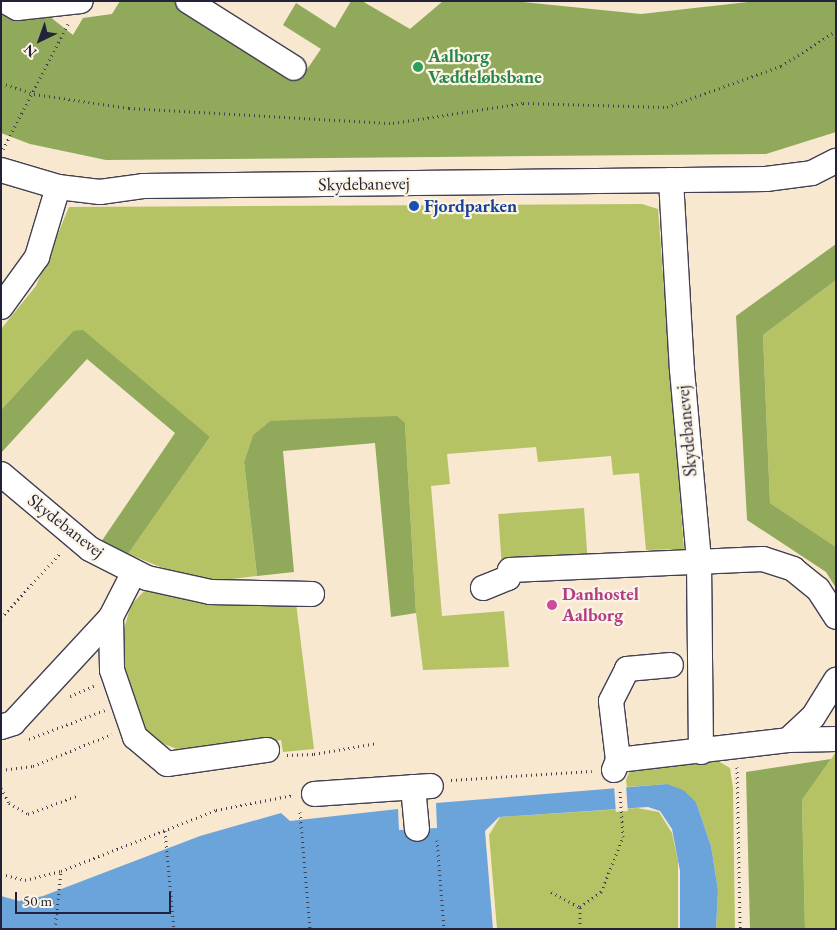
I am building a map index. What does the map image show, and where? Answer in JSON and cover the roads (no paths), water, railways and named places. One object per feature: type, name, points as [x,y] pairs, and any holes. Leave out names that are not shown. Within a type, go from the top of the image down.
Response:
[{"type":"street","points":[[5,1],[17,8],[73,2]]},
{"type":"street","points":[[188,1],[294,68]]},
{"type":"street","name":"Skydebanevej","points":[[1,170],[58,187],[100,192],[143,186],[766,179],[812,173],[836,161]]},
{"type":"street","name":"Skydebanevej","points":[[671,180],[682,370],[699,561],[701,752]]},
{"type":"street","points":[[1,307],[37,257],[58,187]]},
{"type":"street","name":"Skydebanevej","points":[[1,474],[90,549],[134,572],[170,584],[210,592],[312,594]]},
{"type":"street","points":[[483,588],[508,578],[510,570],[763,559],[793,569],[818,589],[836,617]]},
{"type":"street","points":[[1,727],[13,723],[111,617],[134,572]]},
{"type":"street","points":[[111,617],[114,678],[134,737],[167,764],[267,750]]},
{"type":"street","points":[[671,665],[627,670],[611,701],[617,770],[734,746],[788,740],[836,739]]},
{"type":"street","points":[[788,740],[813,717],[836,680]]},
{"type":"street","points":[[306,794],[422,786],[427,830]]},
{"type":"water","points":[[667,784],[683,790],[696,802],[711,846],[718,890],[716,929],[680,929],[680,871],[672,829],[660,811],[648,807],[499,817],[485,831],[493,929],[1,929],[1,896],[19,901],[43,896],[200,836],[281,813],[290,821],[398,809],[399,830],[437,828],[436,803]]},
{"type":"place","name":"Aalborg Væddeløbsbane","points":[[418,67]]},
{"type":"place","name":"Fjordparken","points":[[414,206]]},
{"type":"place","name":"Danhostel Aalborg","points":[[552,605]]}]
